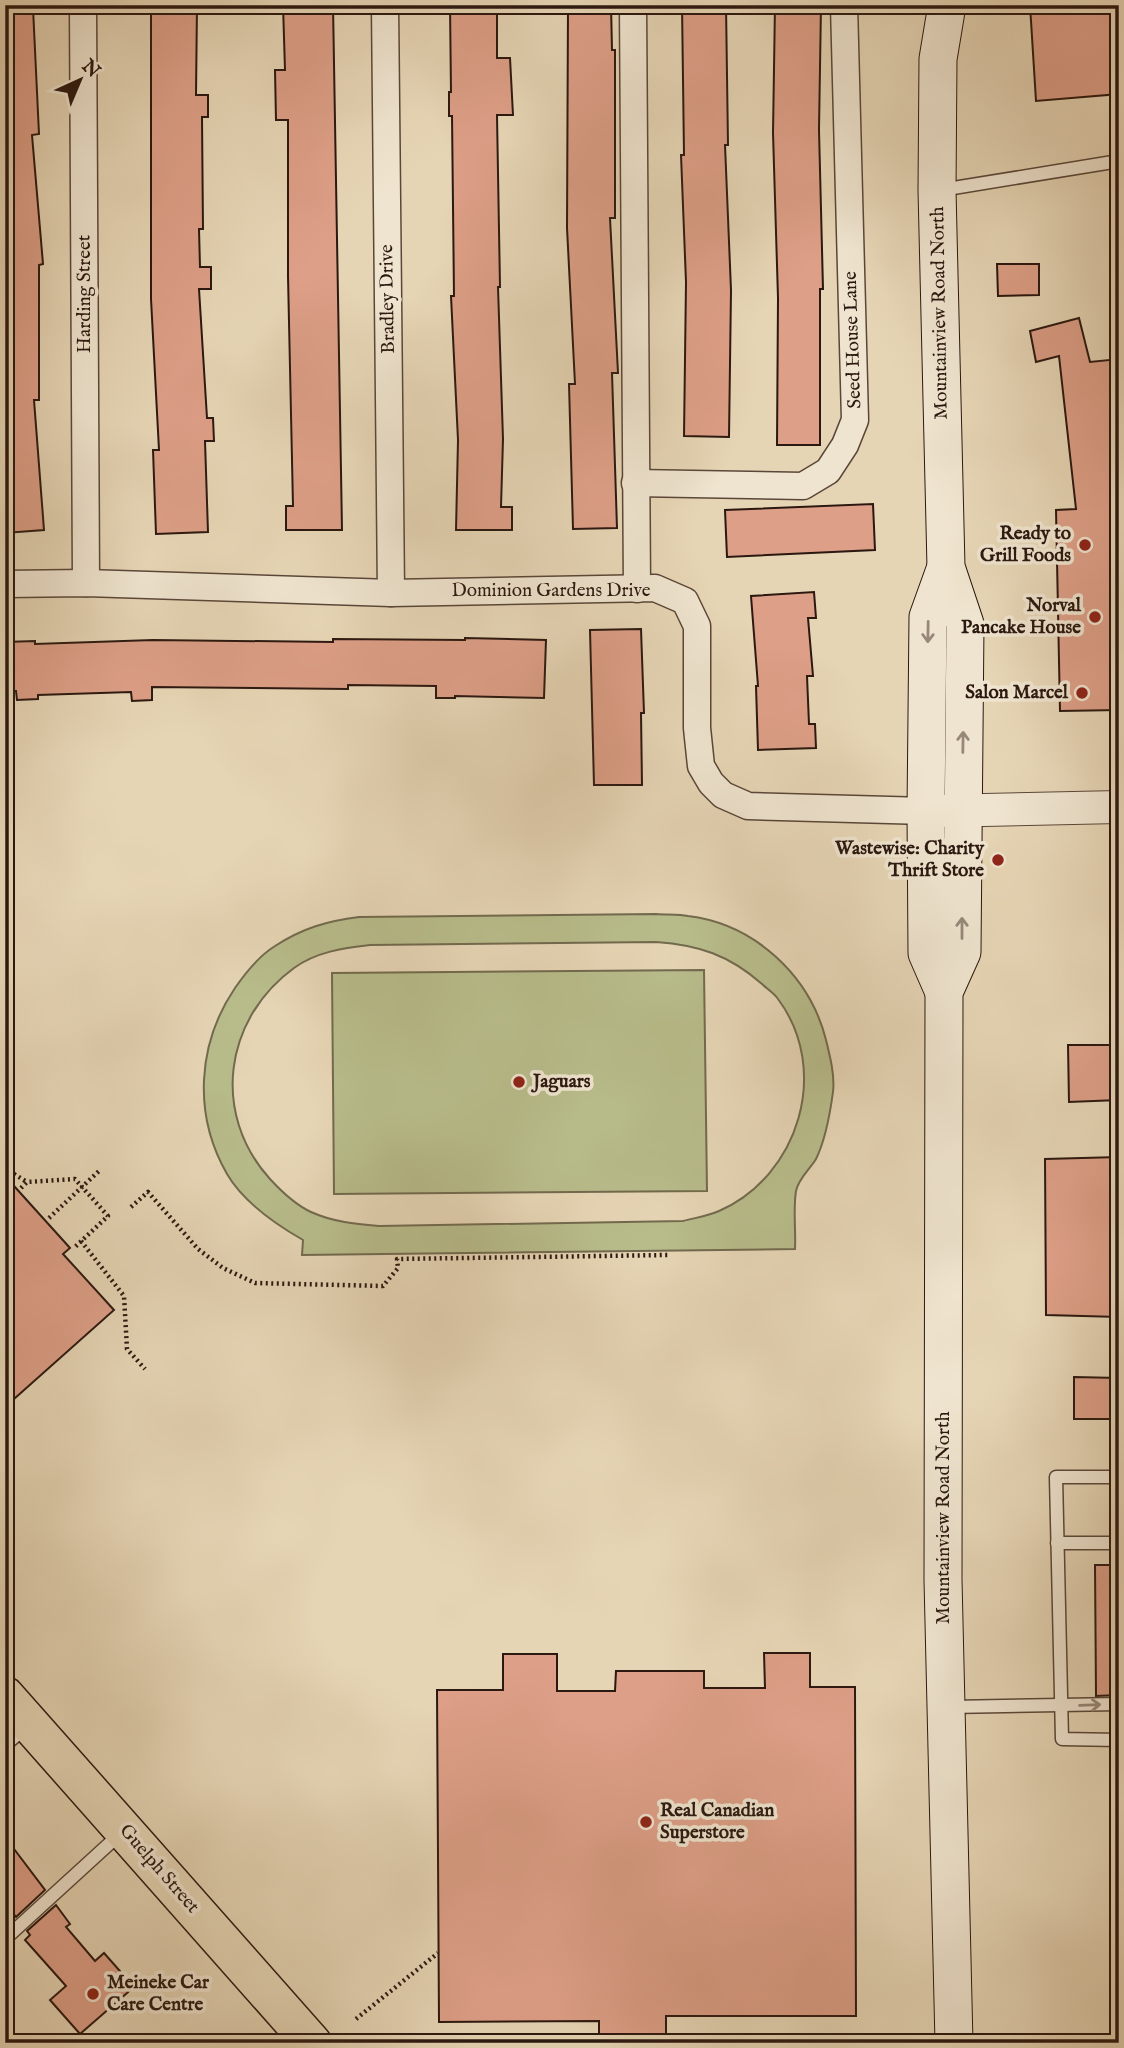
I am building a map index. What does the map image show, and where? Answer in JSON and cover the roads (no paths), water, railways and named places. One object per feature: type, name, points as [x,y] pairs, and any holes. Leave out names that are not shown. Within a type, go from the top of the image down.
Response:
[{"type":"main road","name":"Mountainview Road North","points":[[929,5],[938,59]]},
{"type":"main road","name":"Mountainview Road North","points":[[947,5],[938,59],[937,190],[946,567],[965,624],[961,952],[944,992],[943,1580],[954,2043]]},
{"type":"main road","name":"Mountainview Road North","points":[[944,992],[927,953],[926,811],[928,617],[946,567]]},
{"type":"main road","name":"Guelph Street","points":[[12,1717],[124,1830],[312,2043]]},
{"type":"street","name":"Harding Street","points":[[83,5],[86,583]]},
{"type":"street","name":"Bradley Drive","points":[[385,5],[391,593]]},
{"type":"street","points":[[633,5],[637,589]]},
{"type":"street","name":"Seed House Lane","points":[[635,483],[803,486],[828,471],[845,445],[856,420],[844,5]]},
{"type":"street","name":"Dominion Gardens Drive","points":[[5,584],[86,583],[391,593],[654,588],[685,601],[697,626],[697,728],[701,766],[711,783],[723,795],[748,806],[926,811]]},
{"type":"street","points":[[926,811],[1119,807]]},
{"type":"lane","points":[[937,190],[1119,161]]},
{"type":"lane","points":[[1119,1476],[1056,1477],[1062,1739],[1119,1740]]},
{"type":"lane","points":[[1057,1543],[1119,1543]]},
{"type":"lane","points":[[946,1707],[1119,1704]]},
{"type":"lane","points":[[5,1939],[124,1830]]},
{"type":"place","name":"Ready to Grill Foods","points":[[1085,545]]},
{"type":"place","name":"Norval Pancake House","points":[[1095,617]]},
{"type":"place","name":"Salon Marcel","points":[[1082,693]]},
{"type":"place","name":"Wastewise: Charity Thrift Store","points":[[998,860]]},
{"type":"place","name":"Jaguars","points":[[519,1082]]},
{"type":"place","name":"Real Canadian Superstore","points":[[646,1822]]},
{"type":"place","name":"Meineke Car Care Centre","points":[[93,1994]]}]
